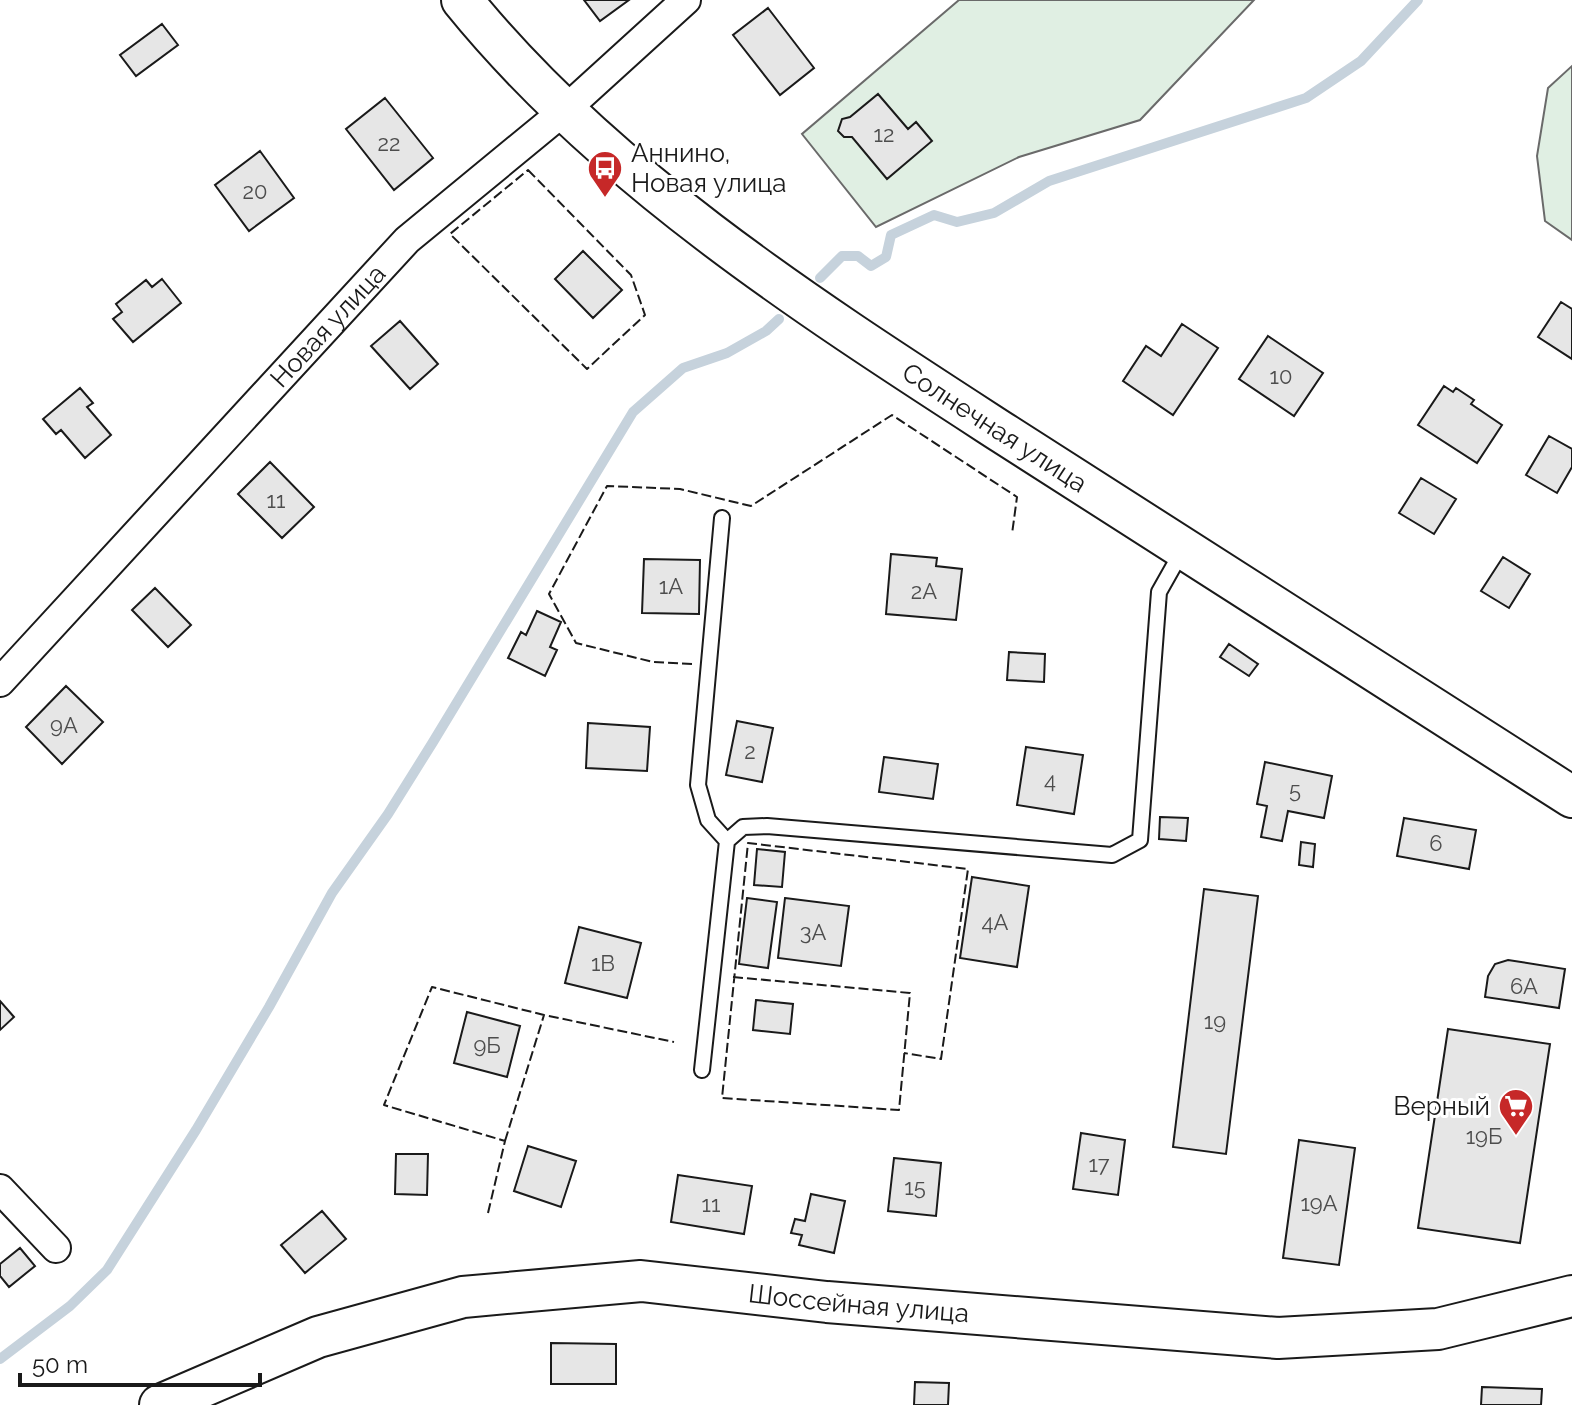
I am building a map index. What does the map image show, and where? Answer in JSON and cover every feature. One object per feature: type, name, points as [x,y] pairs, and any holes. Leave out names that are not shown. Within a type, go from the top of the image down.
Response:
[{"type":"main road","name":"Солнечная улица","points":[[462,0],[486,30],[565,110],[677,210],[903,368],[1183,551],[1572,797]]},
{"type":"main road","name":"Шоссейная улица","points":[[160,1405],[318,1337],[463,1297],[641,1281],[827,1302],[1278,1338],[1438,1329],[1572,1296]]},
{"type":"street","name":"Новая улица","points":[[0,682],[407,240],[565,110],[686,0]]},
{"type":"street","points":[[0,1189],[56,1248]]},
{"type":"lane","points":[[722,518],[698,785],[708,820],[727,841]]},
{"type":"lane","points":[[702,1070],[727,841],[743,827],[767,826],[1112,855],[1140,840],[1159,592],[1183,551]]},
{"type":"green space","points":[[959,0],[1254,0],[1140,120],[1019,157],[876,227],[802,134]]},
{"type":"green space","points":[[1572,66],[1572,240],[1545,221],[1537,156],[1548,88]]},
{"type":"building","points":[[584,0],[629,0],[600,21]]},
{"type":"building","points":[[768,8],[814,68],[780,95],[733,35]]},
{"type":"building","points":[[162,24],[178,45],[136,76],[120,55]]},
{"type":"building","points":[[878,94],[908,129],[916,122],[932,141],[887,179],[852,137],[844,137],[838,131],[842,119],[850,117]]},
{"type":"building","points":[[385,98],[433,158],[394,190],[346,129]]},
{"type":"building","points":[[260,151],[294,198],[249,231],[215,185]]},
{"type":"building","points":[[583,251],[622,290],[593,318],[555,279]]},
{"type":"building","points":[[162,279],[181,303],[133,342],[113,319],[122,312],[116,304],[146,280],[152,287]]},
{"type":"building","points":[[1561,302],[1572,309],[1572,359],[1538,337]]},
{"type":"building","points":[[400,321],[438,364],[410,389],[371,346]]},
{"type":"building","points":[[1182,324],[1218,348],[1173,415],[1123,381],[1146,346],[1161,356]]},
{"type":"building","points":[[1268,336],[1323,373],[1294,416],[1239,379]]},
{"type":"building","points":[[1444,386],[1453,392],[1456,388],[1474,400],[1471,404],[1502,425],[1477,463],[1418,425]]},
{"type":"building","points":[[80,388],[93,403],[87,407],[111,435],[85,458],[61,430],[56,434],[43,419]]},
{"type":"building","points":[[1549,436],[1572,449],[1572,467],[1557,493],[1526,475]]},
{"type":"building","points":[[270,462],[314,507],[282,538],[238,494]]},
{"type":"building","points":[[1421,478],[1456,499],[1434,534],[1399,513]]},
{"type":"building","points":[[891,554],[937,558],[936,566],[962,569],[956,620],[886,614]]},
{"type":"building","points":[[1503,557],[1530,574],[1509,608],[1481,591]]},
{"type":"building","points":[[644,559],[700,560],[699,614],[642,613]]},
{"type":"building","points":[[155,588],[191,625],[168,647],[132,610]]},
{"type":"building","points":[[537,611],[561,622],[550,647],[557,650],[545,676],[508,658],[521,632],[526,635]]},
{"type":"building","points":[[1229,644],[1258,664],[1249,676],[1220,657]]},
{"type":"building","points":[[1009,652],[1045,654],[1044,682],[1007,680]]},
{"type":"building","points":[[66,686],[103,722],[62,764],[26,727]]},
{"type":"building","points":[[737,721],[773,728],[762,782],[726,775]]},
{"type":"building","points":[[588,723],[650,727],[647,771],[586,768]]},
{"type":"building","points":[[1026,747],[1083,755],[1074,814],[1017,805]]},
{"type":"building","points":[[884,757],[938,764],[933,799],[879,792]]},
{"type":"building","points":[[1265,762],[1332,776],[1324,818],[1288,811],[1282,841],[1261,837],[1267,806],[1257,804]]},
{"type":"building","points":[[1160,817],[1188,818],[1186,841],[1159,839]]},
{"type":"building","points":[[1404,818],[1476,830],[1469,869],[1397,856]]},
{"type":"building","points":[[1301,842],[1315,844],[1313,867],[1299,865]]},
{"type":"building","points":[[757,849],[785,852],[782,887],[754,885]]},
{"type":"building","points":[[972,877],[1029,886],[1017,967],[960,958]]},
{"type":"building","points":[[1204,889],[1258,896],[1226,1154],[1173,1147]]},
{"type":"building","points":[[747,898],[777,902],[768,968],[739,964]]},
{"type":"building","points":[[785,898],[849,906],[841,966],[778,958]]},
{"type":"building","points":[[579,927],[641,943],[627,998],[565,983]]},
{"type":"building","points":[[1508,960],[1565,969],[1559,1008],[1485,997],[1488,976],[1495,964]]},
{"type":"building","points":[[756,1000],[793,1004],[790,1034],[753,1030]]},
{"type":"building","points":[[0,1001],[14,1017],[0,1030]]},
{"type":"building","points":[[467,1012],[520,1026],[507,1077],[454,1063]]},
{"type":"building","points":[[1448,1029],[1550,1044],[1520,1243],[1418,1228]]},
{"type":"building","points":[[1081,1133],[1125,1140],[1118,1195],[1073,1189]]},
{"type":"building","points":[[1299,1140],[1355,1148],[1339,1265],[1283,1258]]},
{"type":"building","points":[[528,1146],[576,1161],[561,1207],[514,1191]]},
{"type":"building","points":[[396,1154],[428,1154],[427,1195],[395,1194]]},
{"type":"building","points":[[894,1158],[941,1163],[936,1216],[888,1211]]},
{"type":"building","points":[[678,1175],[752,1186],[744,1234],[671,1222]]},
{"type":"building","points":[[811,1194],[845,1201],[834,1253],[799,1245],[802,1235],[791,1233],[795,1219],[805,1221]]},
{"type":"building","points":[[322,1211],[346,1239],[305,1273],[281,1245]]},
{"type":"building","points":[[20,1248],[35,1266],[9,1287],[0,1276],[0,1264]]},
{"type":"building","points":[[551,1343],[616,1344],[616,1384],[551,1384]]},
{"type":"building","points":[[915,1382],[949,1383],[948,1405],[914,1405]]},
{"type":"building","points":[[1482,1387],[1542,1389],[1541,1405],[1481,1405]]},
{"type":"waterway","points":[[820,278],[842,256],[858,256],[871,266],[886,257],[891,235],[934,215],[957,222],[994,213],[1049,181],[1306,98],[1361,61],[1418,0]]},
{"type":"waterway","points":[[0,1359],[70,1306],[107,1270],[196,1130],[332,893],[388,814],[633,412],[683,368],[727,353],[766,331],[779,319]]},
{"type":"fence","points":[[528,170],[631,275],[645,315],[587,369],[450,234],[528,170]]},
{"type":"fence","points":[[692,664],[653,662],[576,643],[549,594],[607,486],[680,489],[751,506],[892,415],[1017,497],[1012,534]]},
{"type":"fence","points":[[733,977],[910,993],[899,1110],[722,1098],[748,843],[968,869],[941,1059],[904,1053]]},
{"type":"fence","points":[[488,1213],[505,1141],[384,1105],[432,987],[544,1015],[674,1042]]},
{"type":"fence","points":[[505,1141],[544,1015]]},
{"type":"place","name":"Аннино, Новая улица","points":[[605,199]]},
{"type":"place","name":"Верный","points":[[1516,1137]]}]
